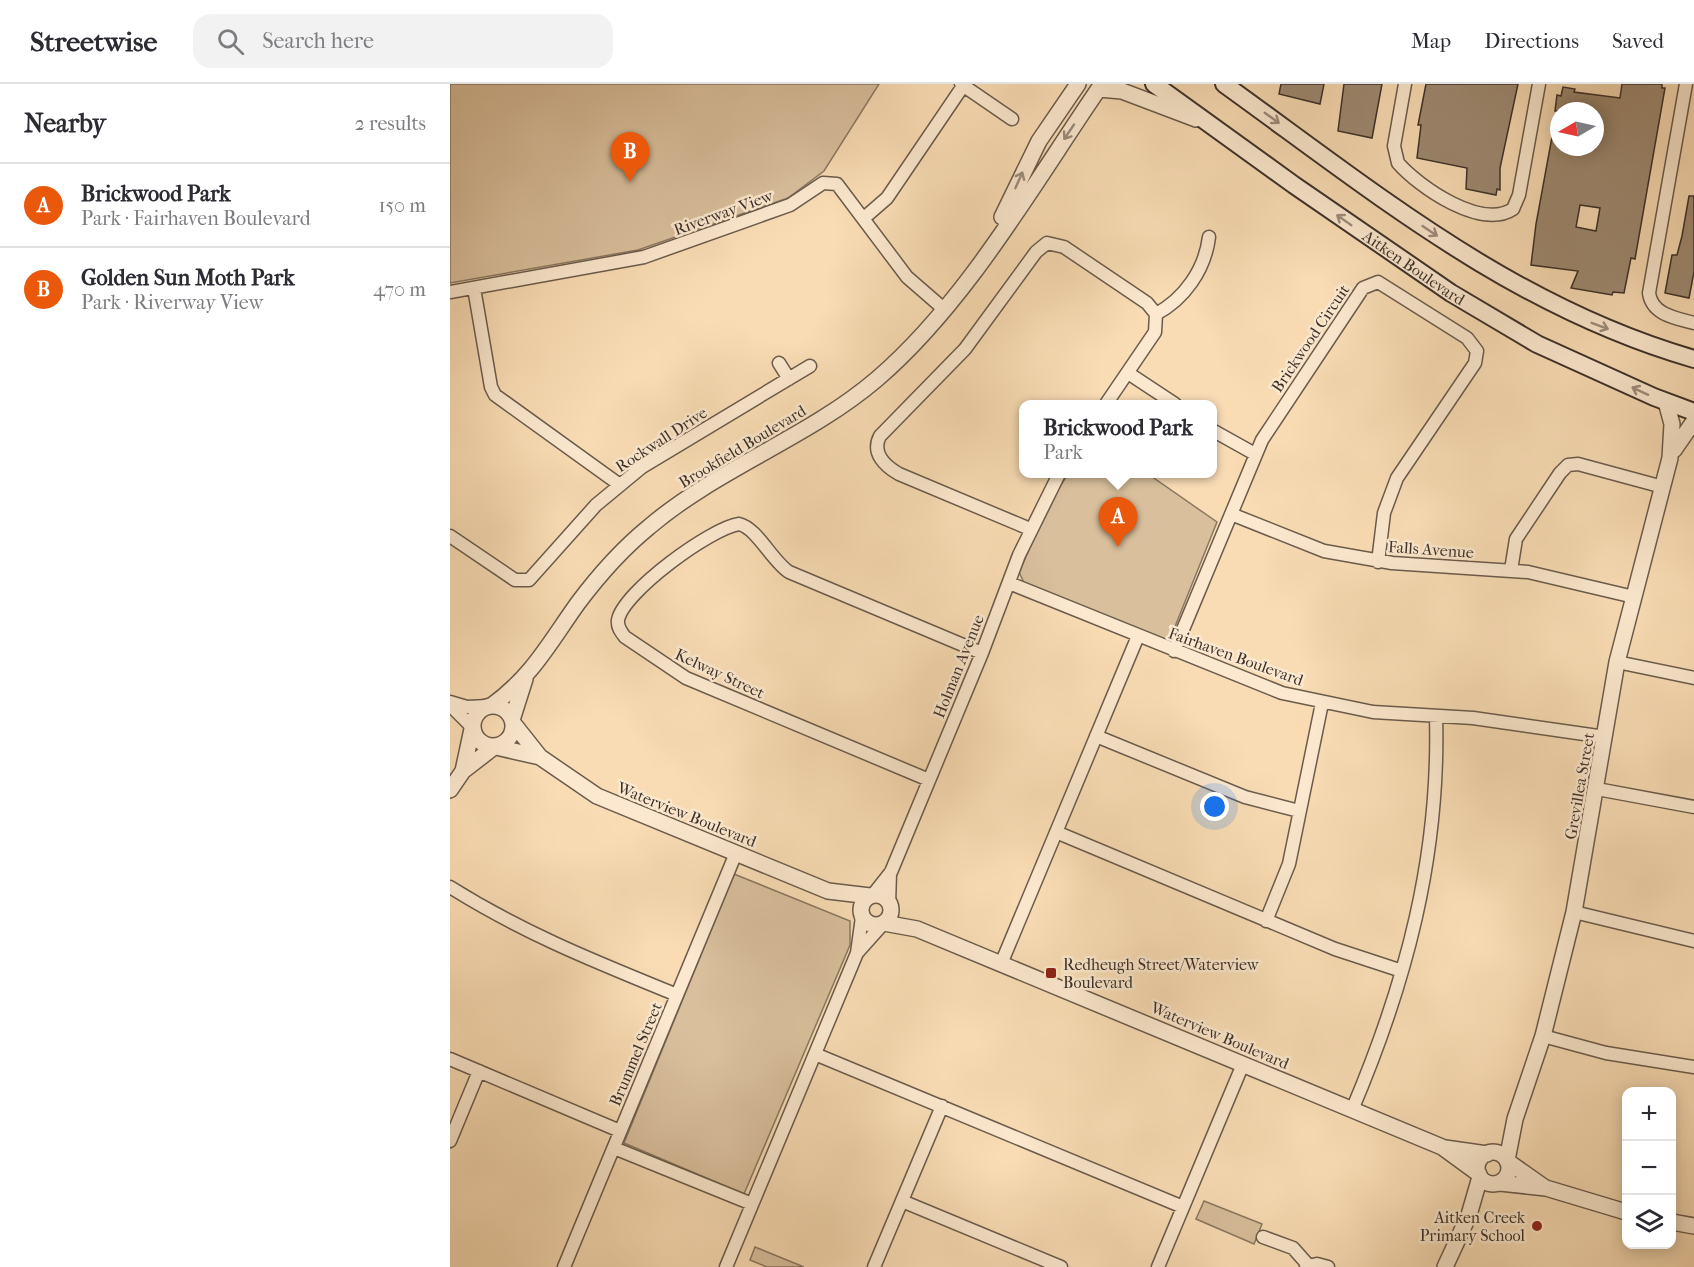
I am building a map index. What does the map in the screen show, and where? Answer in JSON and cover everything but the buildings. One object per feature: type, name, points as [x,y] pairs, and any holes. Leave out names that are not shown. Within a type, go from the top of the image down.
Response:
[{"type":"main road","name":"Aitken Boulevard","points":[[1155,84],[1294,185],[1451,293],[1537,344],[1666,402],[1694,412]]},
{"type":"main road","points":[[1224,84],[1425,228],[1491,271],[1581,318],[1694,359]]},
{"type":"street","points":[[1050,125],[1066,84]]},
{"type":"street","name":"Brookfield Boulevard","points":[[986,253],[1024,168],[1078,84]]},
{"type":"street","points":[[1406,84],[1394,146],[1398,163],[1457,207],[1498,215],[1512,209],[1519,195],[1539,84]]},
{"type":"street","points":[[1686,84],[1649,293],[1651,302],[1660,312],[1694,323]]},
{"type":"street","points":[[864,218],[887,198],[962,85],[1012,119]]},
{"type":"street","points":[[1101,86],[1122,91],[1210,124]]},
{"type":"street","name":"Brookfield Boulevard","points":[[490,706],[525,679],[602,573],[650,526],[676,506],[814,424],[855,396],[904,355],[945,310],[1101,86]]},
{"type":"street","name":"Riverway View","points":[[450,292],[644,257],[790,205],[822,183],[837,184],[907,277],[945,310]]},
{"type":"street","points":[[1157,317],[1173,305],[1186,290],[1202,264],[1209,237]]},
{"type":"street","points":[[1030,529],[899,474],[888,467],[877,450],[880,436],[965,349],[992,316],[1036,252],[1047,243],[1064,247],[1146,303],[1157,317],[1155,333],[1109,400]]},
{"type":"street","name":"Brickwood Circuit","points":[[1174,651],[1255,454],[1270,424],[1367,285],[1384,284],[1473,342],[1477,351],[1474,363],[1409,458],[1390,494],[1378,562]]},
{"type":"street","points":[[474,288],[491,387],[495,395],[620,485]]},
{"type":"street","points":[[779,363],[789,379]]},
{"type":"street","name":"Rockwall Drive","points":[[450,536],[514,580],[524,582],[534,576],[577,524],[620,485],[670,450],[810,366]]},
{"type":"street","points":[[1128,373],[1168,400]]},
{"type":"street","points":[[1666,402],[1672,424],[1670,458]]},
{"type":"street","points":[[1670,458],[1679,440],[1694,421]]},
{"type":"street","points":[[1217,433],[1255,454]]},
{"type":"street","name":"Grevillea Street","points":[[1507,1161],[1515,1119],[1543,1036],[1574,912],[1597,789],[1617,662],[1670,458]]},
{"type":"street","points":[[1511,570],[1515,545],[1521,531],[1560,473],[1568,465],[1578,465],[1663,487]]},
{"type":"street","name":"Holman Avenue","points":[[871,896],[891,872],[982,653],[1030,529],[1057,478]]},
{"type":"street","name":"Falls Avenue","points":[[1231,514],[1324,551],[1378,562],[1511,570],[1634,597]]},
{"type":"street","name":"Kelway Street","points":[[929,780],[686,678],[625,637],[619,627],[619,618],[632,600],[673,560],[721,530],[739,524],[751,529],[773,559],[789,572],[982,653]]},
{"type":"street","name":"Fairhaven Boulevard","points":[[1009,583],[1256,684],[1322,703],[1393,715],[1473,718],[1605,737]]},
{"type":"street","points":[[1001,964],[1138,636]]},
{"type":"street","points":[[1617,662],[1694,678]]},
{"type":"street","name":"Brookfield Boulevard","points":[[513,721],[525,679]]},
{"type":"street","points":[[1266,921],[1289,864],[1322,703]]},
{"type":"street","points":[[450,704],[504,709],[513,721],[508,741],[495,747],[463,771],[450,790]]},
{"type":"street","points":[[450,704],[472,728],[482,744],[495,747]]},
{"type":"street","points":[[463,771],[477,714],[490,706]]},
{"type":"street","points":[[1352,1110],[1391,1012],[1427,868],[1433,830],[1437,774],[1436,716]]},
{"type":"street","name":"Waterview Boulevard","points":[[513,721],[540,757],[597,796],[828,891],[861,916]]},
{"type":"street","points":[[1096,736],[1245,797],[1299,811]]},
{"type":"street","name":"Waterview Boulevard","points":[[495,747],[540,757]]},
{"type":"street","points":[[1597,789],[1694,807]]},
{"type":"street","points":[[1056,832],[1365,961],[1402,971]]},
{"type":"street","name":"Brummel Street","points":[[564,1267],[736,853]]},
{"type":"street","name":"Holman Avenue","points":[[890,905],[891,872]]},
{"type":"street","points":[[450,887],[500,919],[537,937],[677,996]]},
{"type":"street","name":"Waterview Boulevard","points":[[828,891],[871,896]]},
{"type":"street","points":[[726,1267],[857,953],[863,902],[871,896],[880,896],[890,905],[890,916],[857,953]]},
{"type":"street","name":"Waterview Boulevard","points":[[890,905],[917,929]]},
{"type":"street","points":[[1574,912],[1694,941]]},
{"type":"street","points":[[861,916],[868,924],[883,924]]},
{"type":"street","name":"Waterview Boulevard","points":[[883,924],[917,929],[1442,1147],[1479,1175]]},
{"type":"street","points":[[1543,1036],[1639,1060],[1694,1067]]},
{"type":"street","points":[[815,1054],[1183,1207]]},
{"type":"street","points":[[450,1059],[620,1131]]},
{"type":"street","points":[[1158,1267],[1243,1064]]},
{"type":"street","points":[[450,1141],[479,1071]]},
{"type":"street","points":[[874,1267],[942,1106]]},
{"type":"street","name":"Grevillea Street","points":[[1489,1153],[1515,1119]]},
{"type":"street","name":"Waterview Boulevard","points":[[1442,1147],[1489,1153]]},
{"type":"street","points":[[614,1148],[753,1204]]},
{"type":"street","points":[[1445,1267],[1469,1215],[1479,1175],[1478,1164],[1489,1153],[1500,1154],[1546,1188]]},
{"type":"street","points":[[1469,1215],[1507,1176],[1507,1161]]},
{"type":"street","points":[[1479,1175],[1490,1184],[1546,1188],[1622,1211]]},
{"type":"street","points":[[902,1201],[1061,1267]]},
{"type":"street","points":[[1676,1223],[1694,1226]]},
{"type":"street","points":[[1263,1237],[1293,1248],[1307,1266],[1317,1264],[1328,1267]]},
{"type":"shaded area","points":[[450,84],[879,84],[824,171],[788,198],[638,250],[450,283]]},
{"type":"shaded area","points":[[1065,478],[1154,478],[1217,522],[1172,634],[1162,642],[1025,585],[1019,572],[1053,497]]},
{"type":"shaded area","points":[[734,874],[850,921],[850,945],[744,1194],[624,1143]]},
{"type":"shaded area","points":[[1204,1201],[1262,1224],[1254,1244],[1196,1219]]},
{"type":"shaded area","points":[[755,1247],[804,1267],[767,1267],[750,1260]]},
{"type":"place","name":"Golden Sun Moth Park","points":[[630,182]]},
{"type":"place","name":"Brickwood Park","points":[[1118,547]]},
{"type":"place","name":"Redheugh Street/Waterview Boulevard","points":[[1051,973]]},
{"type":"place","name":"Aitken Creek Primary School","points":[[1537,1226]]}]
